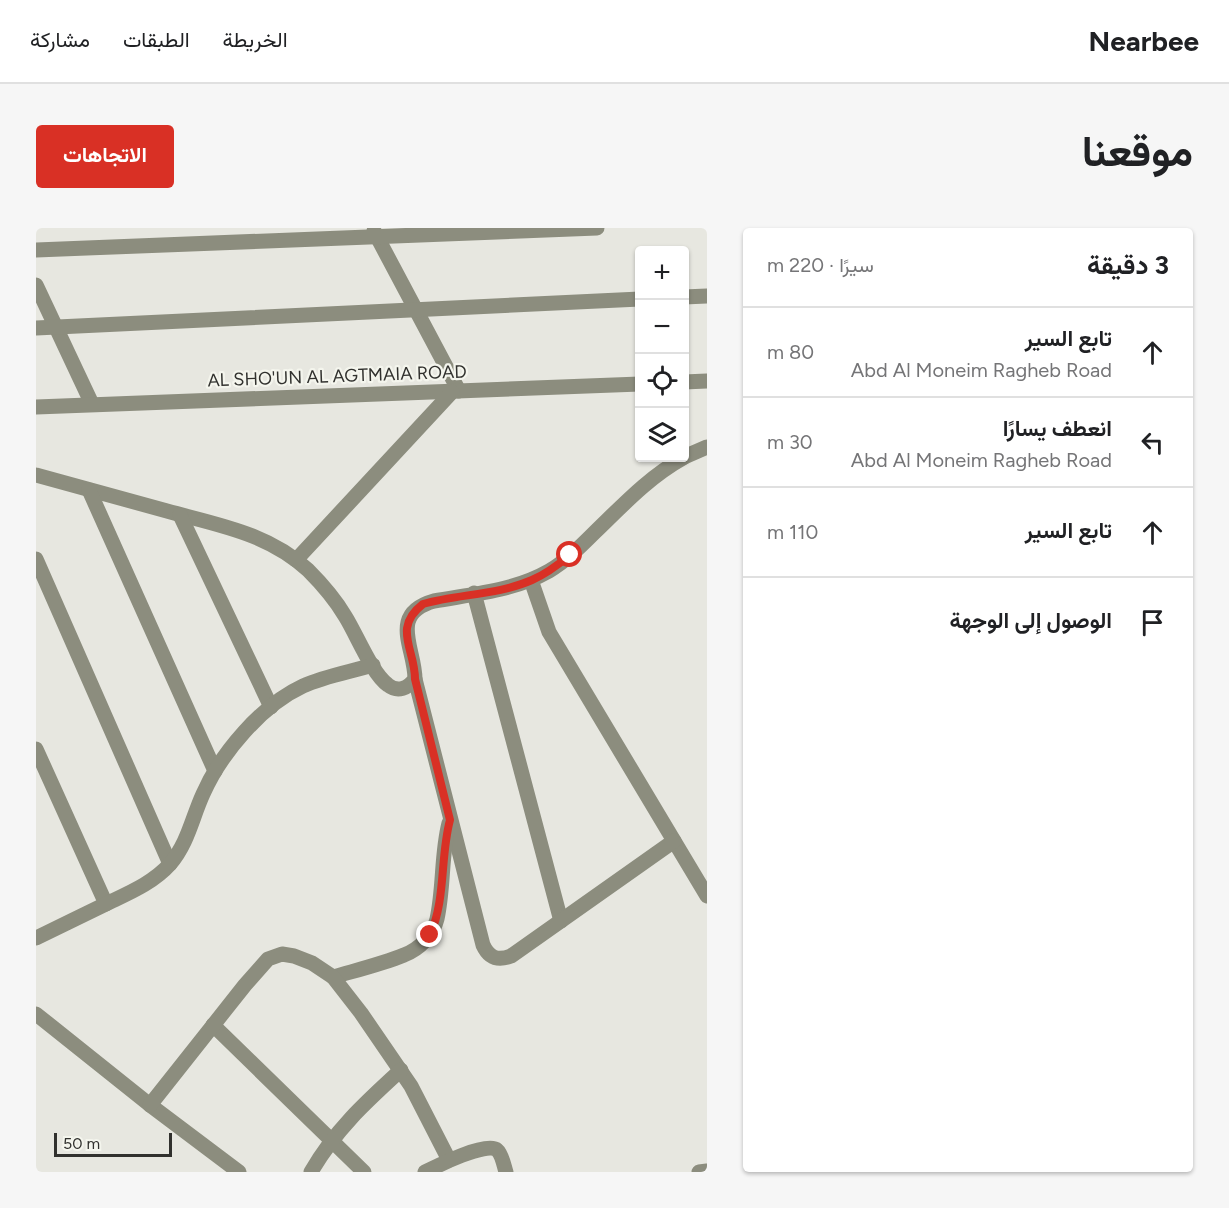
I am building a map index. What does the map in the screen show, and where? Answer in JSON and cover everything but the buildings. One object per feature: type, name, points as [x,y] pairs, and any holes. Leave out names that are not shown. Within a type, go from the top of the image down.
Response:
[{"type":"street","points":[[36,250],[375,232],[597,228]]},
{"type":"street","points":[[296,560],[455,391],[375,232]]},
{"type":"street","points":[[36,285],[92,404]]},
{"type":"street","points":[[689,297],[707,296]]},
{"type":"street","points":[[36,328],[635,299]]},
{"type":"street","points":[[689,382],[707,381]]},
{"type":"street","name":"AL SHO'UN AL AGTMAIA ROAD","points":[[36,407],[635,384]]},
{"type":"street","points":[[689,455],[707,447]]},
{"type":"street","points":[[674,841],[511,956],[502,959],[494,958],[483,945],[415,679],[406,630],[409,620],[423,604],[510,587],[552,570],[646,483],[675,462]]},
{"type":"street","points":[[36,475],[245,531],[269,543],[296,560],[334,599],[380,677],[390,687],[404,688],[415,679]]},
{"type":"street","points":[[89,490],[215,771]]},
{"type":"street","points":[[180,515],[271,707]]},
{"type":"street","points":[[36,558],[170,864]]},
{"type":"street","points":[[531,580],[549,632],[707,896]]},
{"type":"street","points":[[474,593],[561,921]]},
{"type":"street","points":[[36,938],[142,886],[170,864],[185,841],[203,793],[215,771],[256,721],[271,707],[301,687],[318,680],[373,665]]},
{"type":"street","points":[[36,749],[106,904]]},
{"type":"street","points":[[333,977],[405,955],[419,947],[430,935],[437,920],[445,838],[450,820]]},
{"type":"street","points":[[150,1105],[244,985],[268,959],[275,956],[294,956],[312,963],[333,977],[401,1070],[449,1160]]},
{"type":"street","points":[[36,1014],[239,1172]]},
{"type":"street","points":[[213,1025],[364,1172]]},
{"type":"street","points":[[311,1172],[332,1140],[356,1111],[401,1070]]},
{"type":"street","points":[[425,1172],[449,1160],[488,1148],[495,1148],[499,1151],[506,1172]]},
{"type":"street","points":[[699,1172],[707,1171]]},
{"type":"route","points":[[430,935],[437,920],[445,838],[450,820],[407,641],[406,630],[409,620],[423,604],[510,587],[531,580],[552,570],[570,555]]}]
